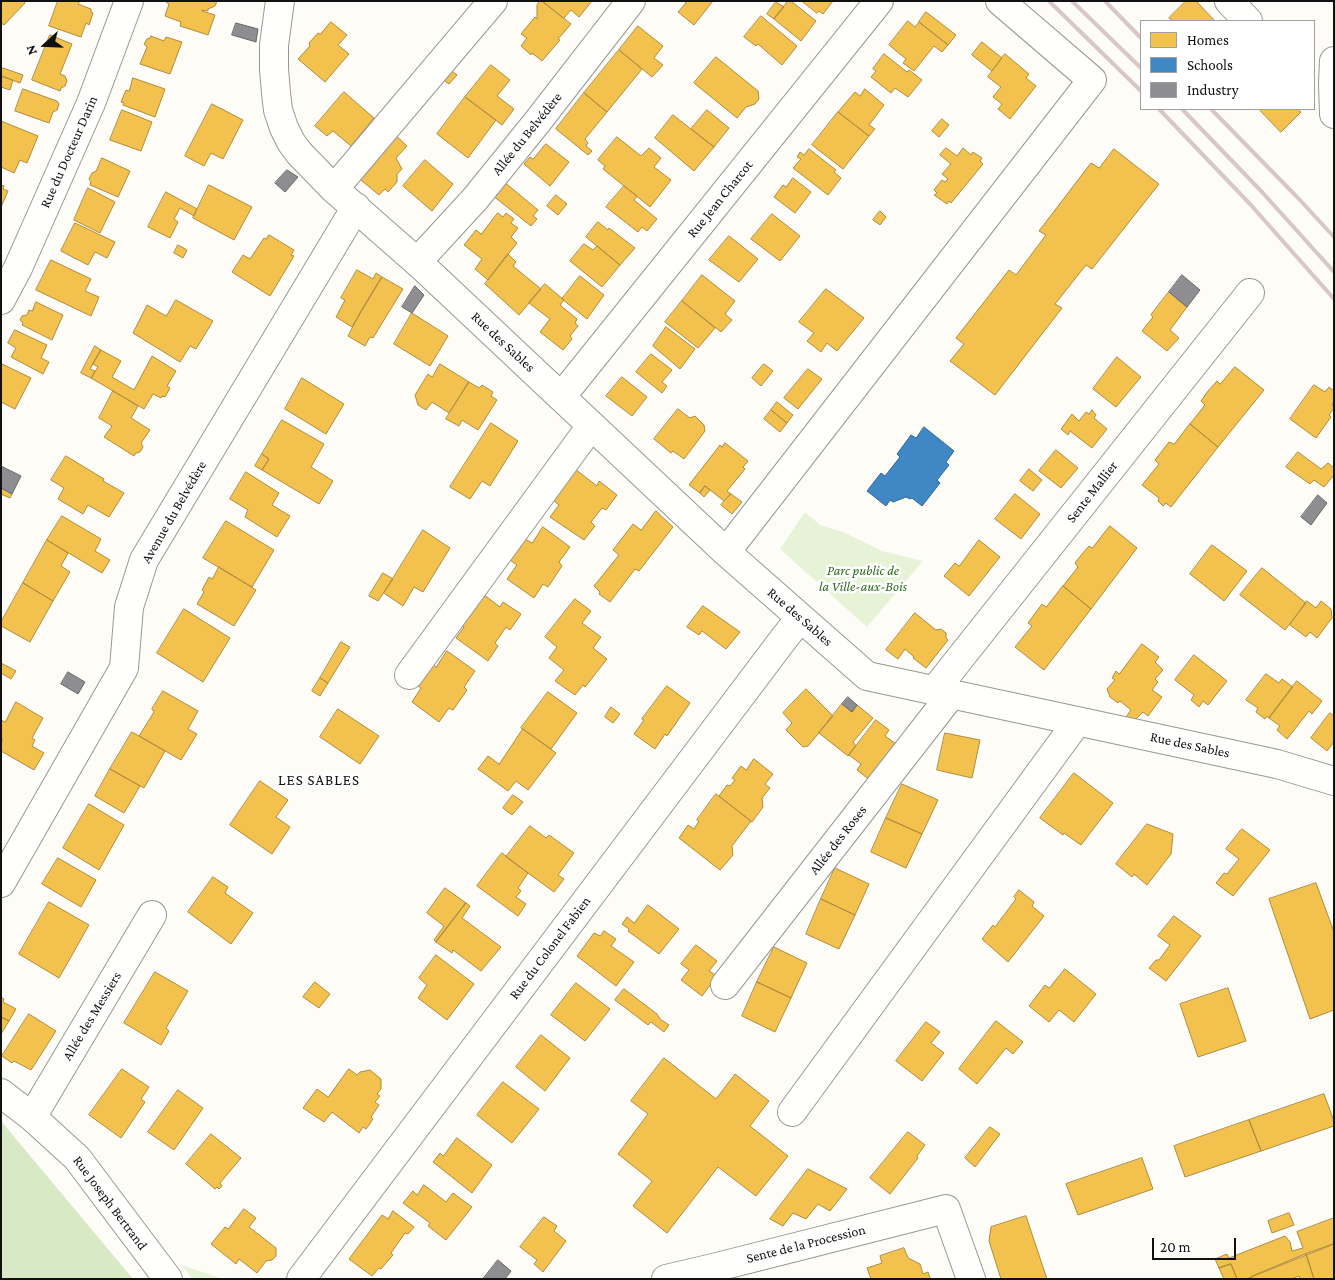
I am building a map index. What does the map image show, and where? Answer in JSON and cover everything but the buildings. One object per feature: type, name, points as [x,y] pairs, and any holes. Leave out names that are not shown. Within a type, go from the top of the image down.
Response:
[{"type":"street","name":"Rue du Docteur Darin","points":[[1,300],[18,268],[91,103],[128,1]]},
{"type":"street","name":"Rue des Sables","points":[[280,1],[274,45],[278,110],[291,142],[309,164],[418,262],[726,552],[867,676],[1277,764],[1334,780]]},
{"type":"street","points":[[334,188],[492,1]]},
{"type":"street","name":"Allée du Belvédère","points":[[418,262],[475,198],[632,1]]},
{"type":"street","name":"Rue Jean Charcot","points":[[561,398],[879,1]]},
{"type":"street","points":[[726,552],[1092,80],[1000,1]]},
{"type":"street","points":[[1228,1],[1247,20]]},
{"type":"street","points":[[1327,74],[1334,114]]},
{"type":"street","name":"Avenue du Belvédère","points":[[1,883],[124,668],[129,607],[144,560],[356,207]]},
{"type":"street","name":"Sente Mallier","points":[[943,693],[1250,293]]},
{"type":"street","points":[[409,675],[591,426]]},
{"type":"street","name":"Rue du Colonel Fabien","points":[[302,1279],[800,618]]},
{"type":"street","name":"Allée des Roses","points":[[726,985],[943,693]]},
{"type":"street","points":[[792,1112],[1077,722]]},
{"type":"street","name":"Allée des Messiers","points":[[32,1117],[152,915]]},
{"type":"street","name":"Rue Joseph Bertrand","points":[[1,1093],[32,1117],[77,1158],[168,1279]]},
{"type":"street","name":"Sente de la Procession","points":[[666,1279],[946,1209],[971,1279]]},
{"type":"green space","name":"Parc public de la Ville-aux-Bois","points":[[805,512],[820,525],[843,532],[882,551],[923,561],[867,627],[780,549]]},
{"type":"green space","points":[[1,1121],[133,1279],[1,1279]]},
{"type":"green space","points":[[182,1265],[223,1279],[192,1279]]},
{"type":"railway","points":[[1049,1],[1140,90]]},
{"type":"railway","points":[[1072,1],[1140,67]]},
{"type":"railway","points":[[1105,1],[1140,37]]},
{"type":"railway","points":[[1160,110],[1250,204],[1334,299]]},
{"type":"railway","points":[[1183,110],[1262,192],[1334,272]]},
{"type":"railway","points":[[1212,110],[1334,237]]},
{"type":"district","name":"LES SABLES","points":[[319,780]]}]
